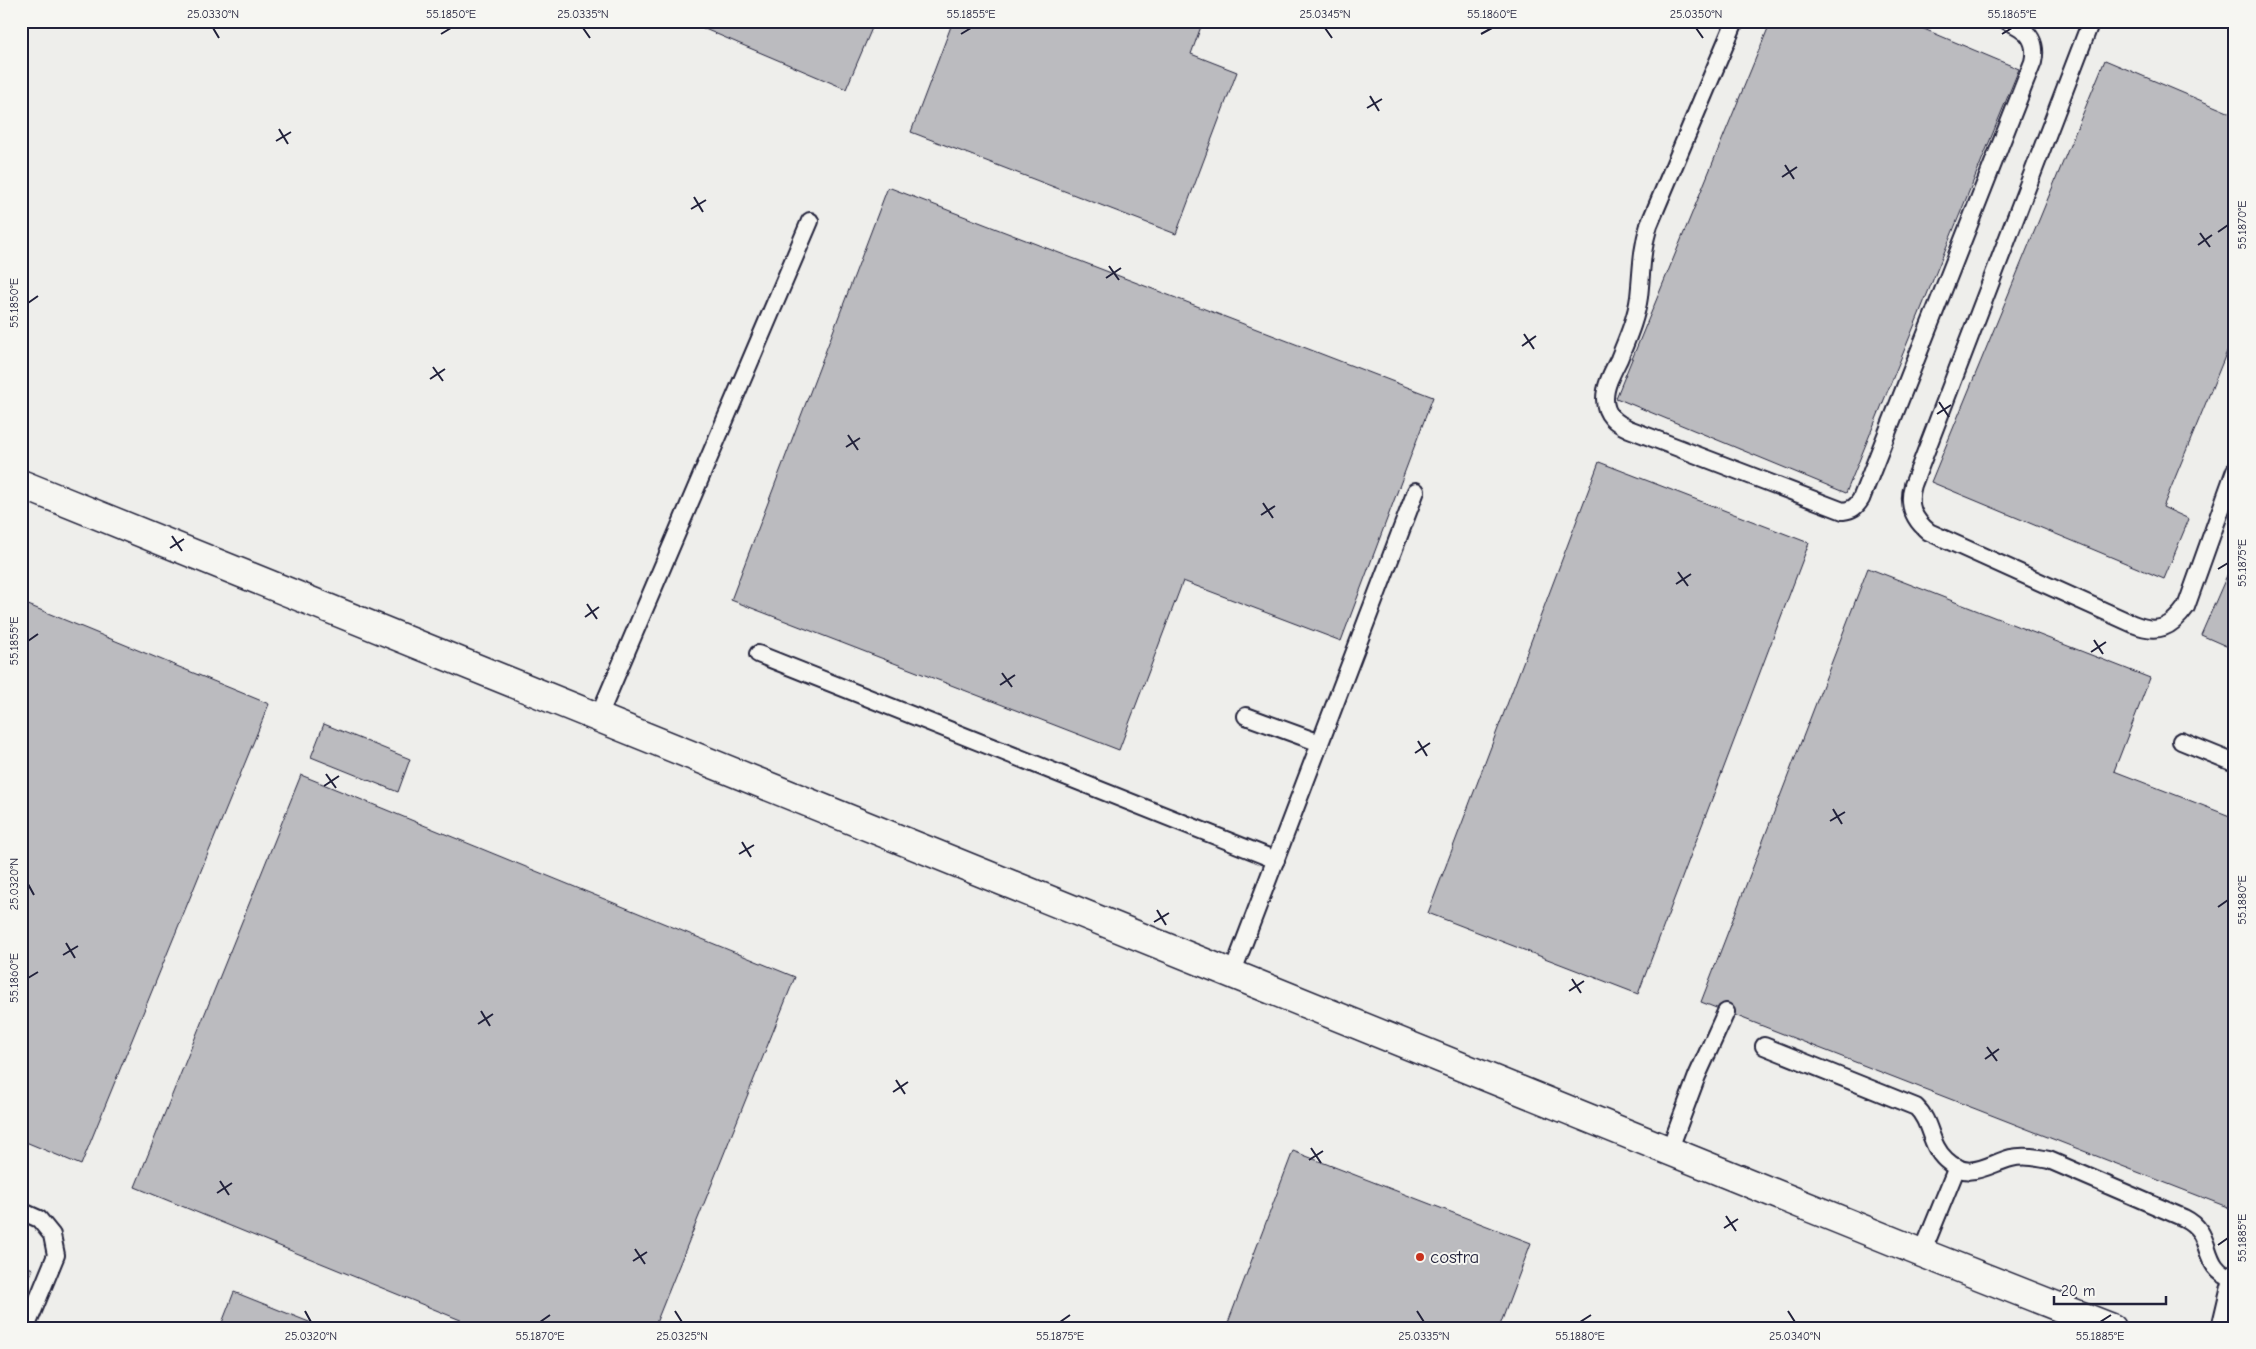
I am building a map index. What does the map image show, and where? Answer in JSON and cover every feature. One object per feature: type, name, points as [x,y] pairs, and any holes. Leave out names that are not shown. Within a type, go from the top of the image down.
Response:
[{"type":"street","points":[[21,484],[1669,1151],[2112,1328]]},
{"type":"lane","points":[[1735,21],[1649,225],[1642,253],[1636,315],[1608,385],[1605,399],[1608,412],[1616,424],[1842,511],[1850,510],[1857,506],[1861,499],[2033,62],[2034,42],[2024,29],[2007,21]]},
{"type":"lane","points":[[2091,21],[1913,485],[1910,495],[1914,517],[1929,532],[2133,624],[2145,629],[2158,629],[2174,621],[2186,607],[2235,470]]},
{"type":"lane","points":[[598,718],[810,221]]},
{"type":"lane","points":[[1232,974],[1416,491]]},
{"type":"lane","points":[[758,654],[1276,860]]},
{"type":"lane","points":[[1246,716],[1320,743]]},
{"type":"lane","points":[[2181,740],[2235,762]]},
{"type":"lane","points":[[1669,1151],[1697,1076],[1726,1012]]},
{"type":"lane","points":[[1764,1046],[1916,1108],[1923,1114],[1928,1123],[1939,1154],[1947,1162],[1957,1167],[1979,1170],[2012,1158],[2024,1157],[2049,1160],[2192,1222],[2203,1234],[2206,1250],[2216,1268],[2234,1278],[2220,1328]]},
{"type":"lane","points":[[1922,1253],[1957,1167]]},
{"type":"lane","points":[[21,1211],[40,1219],[52,1234],[56,1255],[26,1328]]},
{"type":"building","points":[[686,21],[875,21],[846,89]]},
{"type":"building","points":[[953,21],[1203,21],[1191,54],[1237,72],[1176,234],[911,132]]},
{"type":"building","points":[[1771,21],[1905,21],[2019,69],[1846,493],[1616,398]]},
{"type":"building","points":[[2105,60],[2235,115],[2235,332],[2163,507],[2189,519],[2164,579],[1931,482]]},
{"type":"building","points":[[888,187],[1433,397],[1341,641],[1183,581],[1119,750],[731,600]]},
{"type":"building","points":[[1599,462],[1809,543],[1638,994],[1428,913]]},
{"type":"building","points":[[2235,557],[2235,650],[2201,635]]},
{"type":"building","points":[[1868,568],[2150,678],[2114,771],[2235,818],[2235,1210],[1701,1002]]},
{"type":"building","points":[[21,602],[269,704],[81,1165],[21,1140]]},
{"type":"building","points":[[324,724],[410,759],[398,792],[311,757]]},
{"type":"building","points":[[301,775],[795,977],[654,1328],[480,1328],[135,1187]]},
{"type":"building","points":[[1293,1151],[1531,1243],[1499,1328],[1226,1328]]},
{"type":"building","points":[[21,1264],[33,1269],[21,1298]]},
{"type":"building","points":[[234,1292],[324,1328],[220,1328]]},
{"type":"place","name":"costra","points":[[1420,1257]]}]
